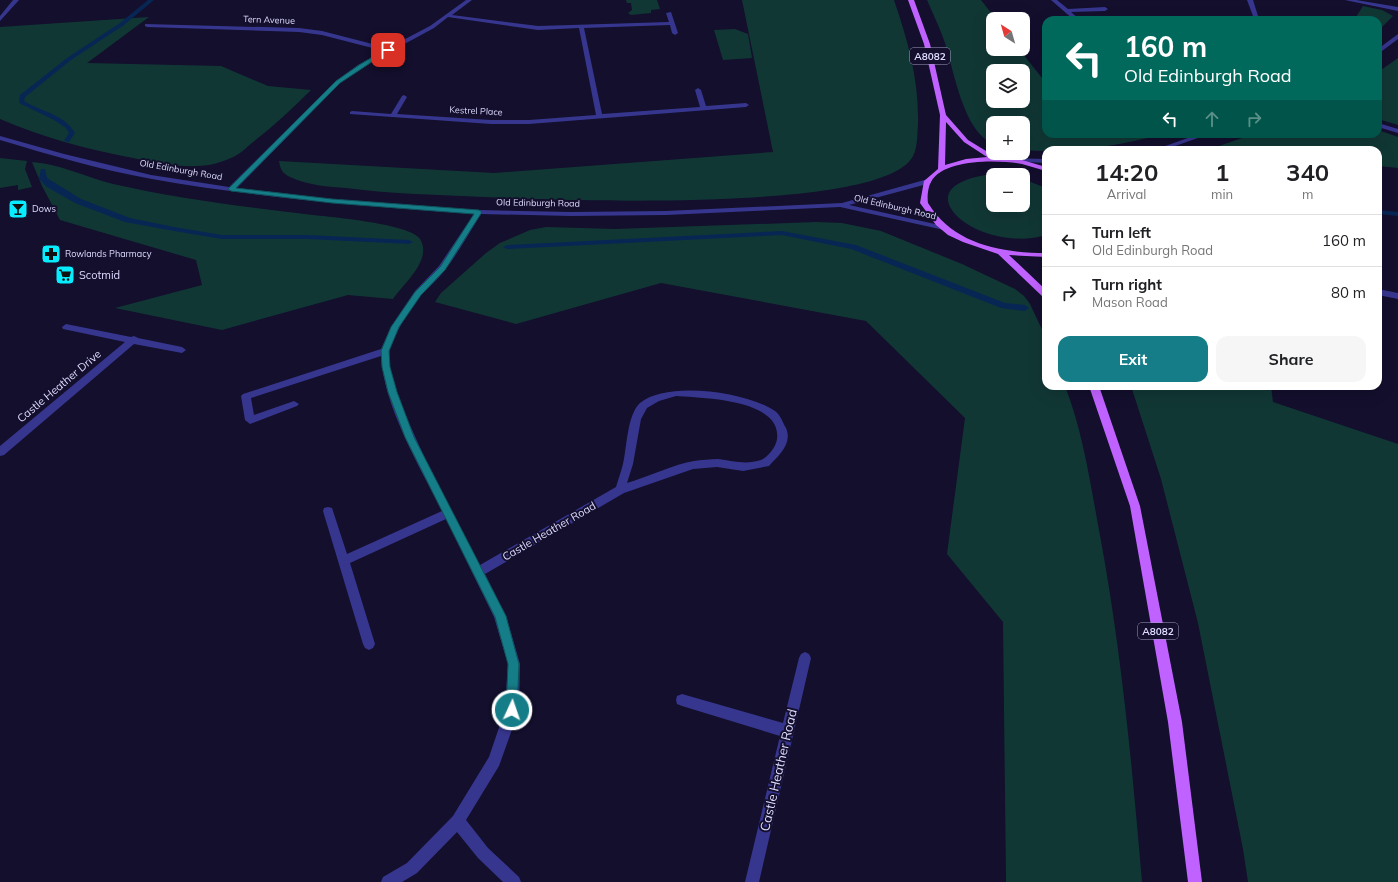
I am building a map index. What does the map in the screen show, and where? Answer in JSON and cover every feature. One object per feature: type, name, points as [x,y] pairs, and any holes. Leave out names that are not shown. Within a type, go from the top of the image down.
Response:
[{"type":"main road","name":"A8082","points":[[911,0],[927,44],[943,115],[942,170]]},
{"type":"main road","name":"A8082","points":[[943,115],[966,141],[986,154]]},
{"type":"main road","name":"A8082","points":[[928,181],[942,170],[952,165],[986,159]]},
{"type":"main road","name":"A8082","points":[[1006,160],[1042,168]]},
{"type":"main road","points":[[928,181],[924,202],[934,219],[944,228],[969,242],[1001,252],[1042,255]]},
{"type":"main road","points":[[1001,252],[1042,291]]},
{"type":"main road","name":"A8082","points":[[1095,390],[1135,506],[1175,722],[1195,882]]},
{"type":"street","points":[[0,19],[16,0]]},
{"type":"street","points":[[231,189],[338,82],[360,66],[449,16],[469,0]]},
{"type":"street","points":[[1054,0],[1073,16]]},
{"type":"street","points":[[1250,0],[1256,16]]},
{"type":"street","points":[[1348,0],[1398,9]]},
{"type":"street","points":[[1068,11],[1105,9]]},
{"type":"street","points":[[670,13],[675,33]]},
{"type":"street","points":[[449,16],[538,28],[672,23]]},
{"type":"street","name":"Tern Avenue","points":[[146,25],[299,30],[322,33],[388,50]]},
{"type":"street","points":[[581,27],[599,116]]},
{"type":"street","points":[[1382,49],[1398,36]]},
{"type":"street","points":[[698,90],[704,108]]},
{"type":"street","points":[[393,115],[404,97]]},
{"type":"street","name":"Kestrel Place","points":[[352,113],[499,122],[529,122],[746,105]]},
{"type":"street","points":[[1382,126],[1398,131]]},
{"type":"street","name":"Old Edinburgh Road","points":[[0,138],[62,156],[151,177],[231,189],[332,201],[479,212],[571,214],[666,213],[842,205],[928,181]]},
{"type":"street","points":[[1169,146],[1194,138]]},
{"type":"street","points":[[1006,160],[1042,161]]},
{"type":"street","name":"Old Edinburgh Road","points":[[842,205],[944,228]]},
{"type":"street","points":[[388,882],[412,868],[458,821],[494,761],[512,710],[514,664],[500,616],[477,573],[410,437],[392,392],[386,367],[385,351],[395,327],[418,293],[442,268],[479,212]]},
{"type":"street","points":[[1382,293],[1398,296]]},
{"type":"street","points":[[66,327],[134,339],[182,350]]},
{"type":"street","name":"Castle Heather Drive","points":[[0,452],[134,339]]},
{"type":"street","points":[[294,404],[250,420],[246,396],[385,351]]},
{"type":"street","name":"Castle Heather Road","points":[[477,573],[620,490],[693,465],[717,463],[743,467],[765,463],[781,447],[783,431],[773,414],[757,405],[710,395],[676,393],[656,398],[643,406],[636,419],[628,464],[620,490]]},
{"type":"street","points":[[328,511],[369,644]]},
{"type":"street","points":[[343,561],[447,513]]},
{"type":"street","name":"Castle Heather Road","points":[[752,882],[786,731],[805,658]]},
{"type":"street","points":[[682,700],[786,731]]},
{"type":"street","points":[[458,821],[483,853],[514,882]]},
{"type":"green space","points":[[626,0],[657,0],[660,9],[651,10],[651,13],[631,15],[628,13],[632,10],[631,3],[627,3]]},
{"type":"green space","points":[[742,0],[894,0],[912,61],[917,92],[917,144],[913,156],[889,175],[843,187],[782,195],[642,201],[576,200],[381,192],[311,184],[288,176],[282,171],[280,166],[279,161],[494,173],[773,152]]},
{"type":"green space","points":[[927,0],[981,0],[990,12],[986,12],[986,56],[1025,56],[1042,78],[1042,138],[1146,138],[1105,146],[1042,146],[1042,151],[1030,150],[1030,116],[986,116],[986,139],[974,127],[967,114],[956,84],[945,43]]},
{"type":"green space","points":[[1363,6],[1382,10],[1393,16],[1382,27],[1382,16],[1357,16]]},
{"type":"green space","points":[[149,17],[87,63],[221,66],[268,86],[311,90],[276,123],[240,153],[219,163],[207,165],[170,165],[99,151],[49,137],[0,119],[0,27]]},
{"type":"green space","points":[[735,29],[748,34],[752,58],[723,60],[714,30]]},
{"type":"green space","points":[[1398,58],[1398,125],[1382,120],[1382,69]]},
{"type":"green space","points":[[1382,131],[1398,137],[1398,168],[1382,166],[1382,146],[1219,146],[1242,138],[1382,138]]},
{"type":"green space","points":[[0,158],[27,161],[25,169],[32,187],[18,190],[18,185],[0,188]]},
{"type":"green space","points":[[32,162],[53,165],[113,184],[163,194],[238,206],[387,225],[414,234],[420,239],[423,247],[423,255],[415,271],[393,299],[348,295],[222,330],[115,308],[202,285],[196,260],[60,220],[42,186]]},
{"type":"green space","points":[[986,175],[986,212],[1030,212],[1030,182],[1042,186],[1042,236],[1023,239],[998,236],[975,228],[956,215],[949,205],[948,197],[951,190],[957,184],[975,177]]},
{"type":"green space","points":[[816,222],[842,223],[881,231],[962,264],[1015,289],[1024,296],[1030,304],[1042,330],[1042,390],[1066,390],[1077,421],[1089,475],[1107,574],[1120,662],[1142,882],[1006,882],[1003,622],[947,554],[965,418],[866,321],[661,283],[516,324],[435,302],[441,293],[486,253],[500,243],[530,230],[546,227],[615,229]]},
{"type":"green space","points":[[1132,390],[1272,390],[1273,402],[1398,444],[1398,882],[1248,882],[1243,849],[1198,623],[1161,479]]},
{"type":"waterway","points":[[67,141],[72,133],[68,127],[57,118],[27,106],[21,102],[22,96],[69,59],[122,24],[151,0]]},
{"type":"waterway","points":[[43,170],[43,179],[50,185],[78,201],[128,220],[222,237],[308,237],[409,242]]},
{"type":"waterway","points":[[1382,212],[1398,214]]},
{"type":"waterway","points":[[507,247],[782,233],[853,247],[1004,306],[1025,308]]},
{"type":"place","name":"Dows","points":[[18,209]]},
{"type":"place","name":"Rowlands Pharmacy","points":[[51,254]]},
{"type":"place","name":"Scotmid","points":[[65,275]]},
{"type":"route","points":[[388,50],[360,66],[338,82],[231,189],[403,208],[479,212],[442,268],[418,293],[395,327],[385,351],[386,367],[392,392],[410,437],[477,573],[500,616],[514,664],[512,710]]}]
